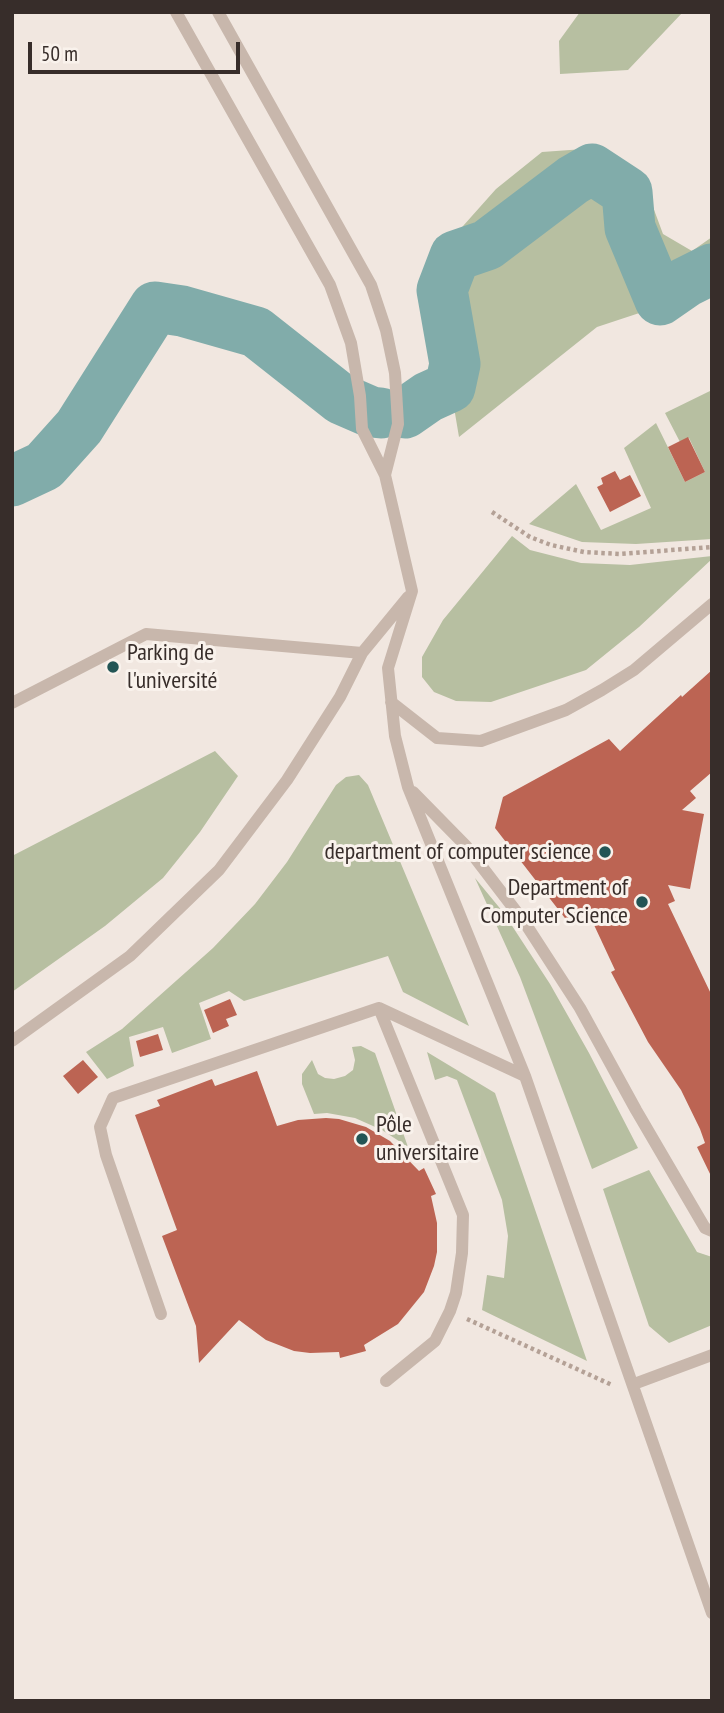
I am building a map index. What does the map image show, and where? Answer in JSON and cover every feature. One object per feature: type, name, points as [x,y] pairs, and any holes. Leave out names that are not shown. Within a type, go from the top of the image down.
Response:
[{"type":"lane","points":[[176,12],[330,285],[351,343],[362,429],[385,475],[412,591],[388,668],[395,736],[408,787],[525,1076],[712,1613]]},
{"type":"lane","points":[[218,12],[371,285],[386,330],[395,373],[398,424],[385,475]]},
{"type":"lane","points":[[12,1041],[130,956],[219,870],[287,779],[340,697],[362,653],[412,591]]},
{"type":"lane","points":[[391,702],[437,738],[481,741],[566,710],[602,690],[634,670],[712,604]]},
{"type":"lane","points":[[12,703],[146,634],[362,653]]},
{"type":"lane","points":[[408,787],[466,846],[525,923],[580,1008],[636,1111],[705,1228],[712,1231]]},
{"type":"lane","points":[[161,1314],[106,1155],[100,1127],[113,1098],[379,1008],[525,1076]]},
{"type":"lane","points":[[379,1008],[463,1215],[463,1253],[457,1293],[450,1311],[435,1341],[386,1381]]},
{"type":"lane","points":[[636,1391],[712,1355]]},
{"type":"path","points":[[492,512],[530,537],[584,552],[620,554],[712,547]]},
{"type":"path","points":[[450,1311],[636,1391]]},
{"type":"green space","points":[[580,12],[683,12],[628,70],[560,74],[559,41]]},
{"type":"green space","points":[[598,148],[643,180],[663,234],[692,251],[712,237],[712,289],[597,327],[459,437],[447,366],[426,282],[455,235],[496,189],[542,152]]},
{"type":"green space","points":[[712,390],[712,539],[636,544],[582,542],[529,524],[576,484],[601,530],[651,508],[624,448],[656,423],[685,482],[705,472],[689,438],[680,442],[665,413]]},
{"type":"green space","points":[[512,536],[530,550],[581,563],[630,565],[712,556],[712,559],[639,627],[586,670],[491,702],[456,701],[434,692],[422,677],[422,657],[443,620]]},
{"type":"green space","points":[[215,751],[238,776],[200,832],[163,878],[105,926],[12,992],[12,856]]},
{"type":"green space","points":[[359,775],[368,785],[469,1026],[403,992],[388,956],[244,1001],[229,991],[199,1003],[211,1039],[172,1053],[163,1027],[129,1037],[134,1066],[107,1079],[86,1052],[122,1029],[213,948],[255,904],[287,862],[336,785],[346,777]]},
{"type":"green space","points":[[475,878],[503,912],[550,984],[638,1148],[592,1169],[520,977]]},
{"type":"green space","points":[[361,1046],[375,1053],[408,1147],[382,1130],[355,1118],[327,1113],[314,1114],[302,1084],[302,1074],[312,1060],[318,1074],[325,1078],[345,1076],[353,1070],[355,1060],[352,1047]]},
{"type":"green space","points":[[427,1052],[495,1093],[587,1361],[482,1310],[487,1275],[504,1278],[508,1236],[502,1200],[457,1080],[447,1076],[435,1080]]},
{"type":"green space","points":[[649,1170],[697,1252],[712,1257],[712,1325],[669,1343],[649,1326],[603,1189]]},
{"type":"building","points":[[688,437],[705,472],[685,482],[668,447]]},
{"type":"building","points":[[615,471],[620,480],[630,475],[641,496],[610,512],[597,487],[603,484],[601,478]]},
{"type":"building","name":"Department of Computer Science","points":[[712,670],[712,772],[690,791],[696,798],[682,810],[704,814],[690,889],[668,885],[675,901],[668,904],[712,996],[712,1178],[697,1147],[705,1143],[700,1129],[681,1090],[648,1042],[611,972],[615,970],[588,912],[568,922],[495,828],[503,797],[609,739],[620,751]]},
{"type":"building","points":[[230,999],[237,1015],[226,1019],[229,1026],[213,1033],[204,1010]]},
{"type":"building","points":[[158,1034],[163,1050],[140,1057],[136,1041]]},
{"type":"building","points":[[83,1060],[98,1077],[78,1094],[63,1076]]},
{"type":"building","points":[[257,1071],[277,1126],[298,1120],[326,1118],[366,1127],[390,1141],[419,1171],[424,1168],[436,1194],[431,1196],[437,1223],[437,1252],[424,1292],[398,1324],[364,1345],[366,1351],[340,1358],[339,1352],[294,1351],[266,1340],[239,1320],[199,1363],[196,1326],[162,1236],[177,1230],[135,1115],[160,1106],[157,1100],[212,1079],[215,1086]]},
{"type":"waterway","points":[[405,413],[428,397],[450,387],[455,364],[442,290],[455,256],[487,245],[573,180],[592,169],[627,192],[630,228],[660,300],[686,282],[712,269]]},
{"type":"waterway","points":[[12,481],[44,466],[79,427],[155,307],[182,311],[256,332],[341,399],[371,412],[381,413]]},
{"type":"place","name":"Parking de l'université","points":[[113,667]]},
{"type":"place","name":"department of computer science","points":[[605,852]]},
{"type":"place","name":"Department of Computer Science","points":[[642,902]]},
{"type":"place","name":"Pôle universitaire","points":[[362,1139]]}]
